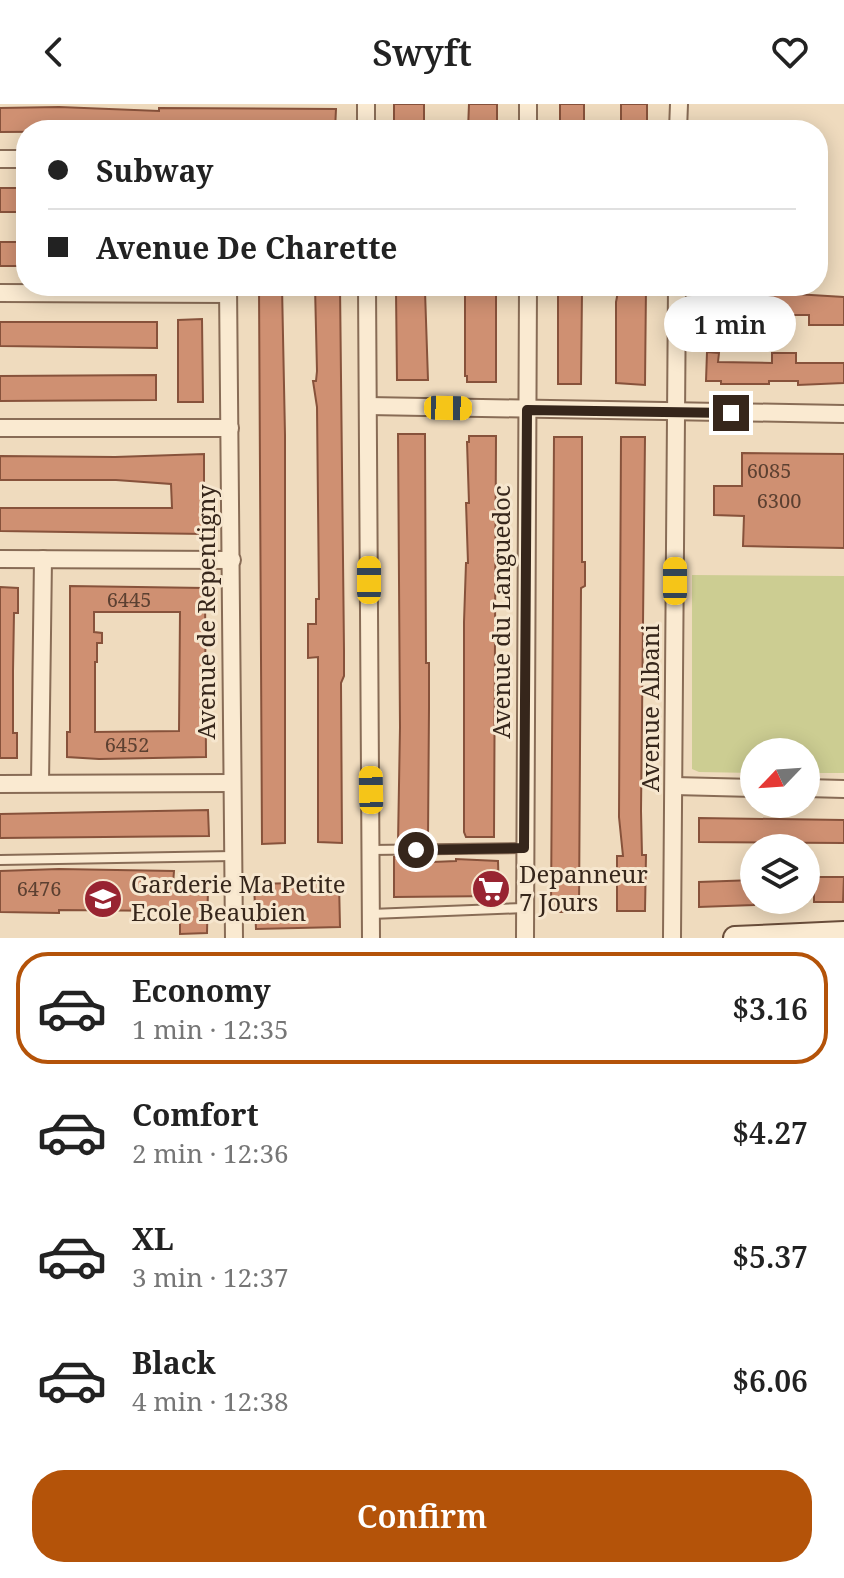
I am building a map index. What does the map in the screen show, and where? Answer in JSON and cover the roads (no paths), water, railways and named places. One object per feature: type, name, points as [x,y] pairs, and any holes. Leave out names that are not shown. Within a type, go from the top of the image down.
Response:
[{"type":"street","name":"Avenue de Repentigny","points":[[228,296],[234,938]]},
{"type":"street","points":[[367,296],[371,938]]},
{"type":"street","name":"Avenue du Languedoc","points":[[525,938],[528,296]]},
{"type":"street","name":"Avenue Albani","points":[[672,938],[677,296]]},
{"type":"street","points":[[368,406],[844,414]]},
{"type":"street","points":[[0,428],[230,428]]},
{"type":"street","points":[[0,559],[232,560]]},
{"type":"street","points":[[40,783],[43,559]]},
{"type":"street","points":[[0,784],[232,783]]},
{"type":"street","points":[[674,786],[740,788]]},
{"type":"street","points":[[820,788],[844,789]]},
{"type":"street","points":[[735,938],[844,933]]},
{"type":"lane","points":[[371,850],[524,848]]},
{"type":"lane","points":[[0,860],[233,856]]},
{"type":"lane","points":[[371,914],[524,908]]},
{"type":"place","name":"Depanneur 7 Jours","points":[[491,889]]},
{"type":"place","name":"Garderie Ma Petite Ecole Beaubien","points":[[103,899]]}]
